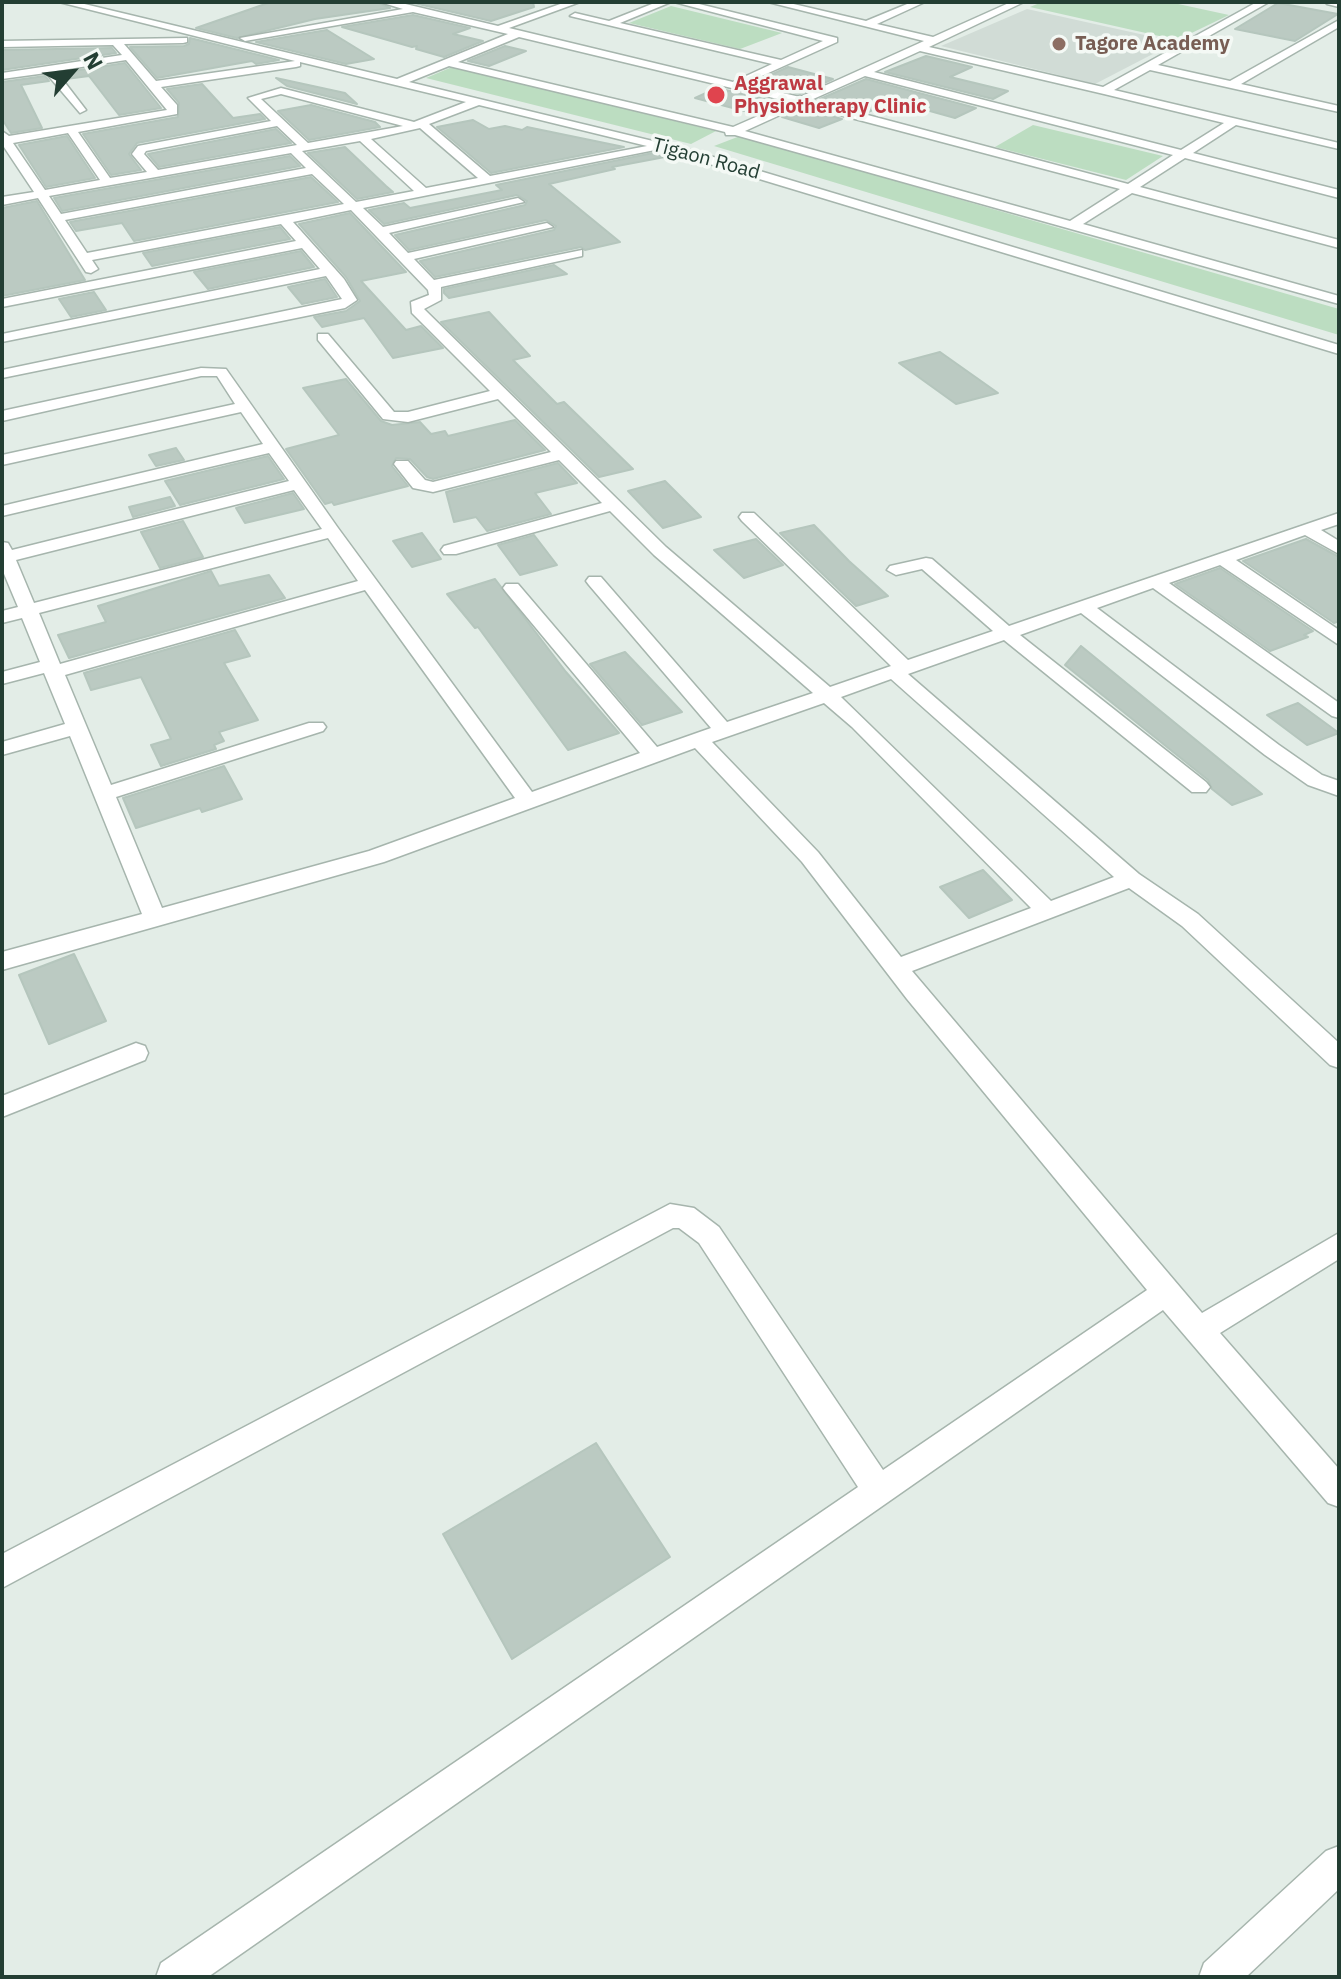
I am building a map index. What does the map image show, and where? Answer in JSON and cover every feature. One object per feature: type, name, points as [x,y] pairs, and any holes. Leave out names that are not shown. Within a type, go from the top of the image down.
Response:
[{"type":"street","points":[[94,2],[690,150],[1339,342]]},
{"type":"street","points":[[385,2],[801,101],[1339,244]]},
{"type":"street","points":[[245,38],[418,10],[442,2]]},
{"type":"street","points":[[498,29],[575,2]]},
{"type":"street","points":[[609,24],[666,2]]},
{"type":"street","points":[[679,2],[833,40],[734,85]]},
{"type":"street","points":[[773,2],[935,41]]},
{"type":"street","points":[[813,12],[838,2]]},
{"type":"street","points":[[868,24],[920,2]]},
{"type":"street","points":[[690,150],[1019,2]]},
{"type":"street","points":[[1104,91],[1264,2]]},
{"type":"street","points":[[1330,2],[1339,4]]},
{"type":"street","name":"Tigaon Road","points":[[70,3],[205,32],[312,61],[405,80],[477,102],[690,150],[1339,350]]},
{"type":"street","points":[[575,16],[783,63]]},
{"type":"street","points":[[1232,85],[1336,27]]},
{"type":"street","points":[[2,41],[167,38],[205,32]]},
{"type":"street","points":[[2,41],[116,42],[205,32]]},
{"type":"street","points":[[405,80],[517,34]]},
{"type":"street","points":[[116,42],[173,112],[3,139],[121,315]]},
{"type":"street","points":[[921,48],[1339,146]]},
{"type":"street","points":[[2,76],[128,57]]},
{"type":"street","points":[[152,85],[329,58]]},
{"type":"street","points":[[447,62],[735,131],[1339,300]]},
{"type":"street","points":[[1151,67],[1339,109]]},
{"type":"street","points":[[48,68],[80,110]]},
{"type":"street","points":[[867,73],[1339,194]]},
{"type":"street","points":[[487,180],[420,126],[281,91],[253,98],[281,122],[314,170],[380,231],[431,285],[438,295],[416,305],[417,310],[613,505],[714,600],[859,723],[1048,911]]},
{"type":"street","points":[[1322,105],[1339,93]]},
{"type":"street","points":[[2,201],[420,126],[477,102]]},
{"type":"street","points":[[154,173],[138,154],[142,148],[281,122]]},
{"type":"street","points":[[1073,225],[1233,122]]},
{"type":"street","points":[[71,130],[107,182]]},
{"type":"street","points":[[362,137],[423,192]]},
{"type":"street","points":[[84,258],[664,146]]},
{"type":"street","points":[[58,218],[314,170]]},
{"type":"street","points":[[380,231],[518,202]]},
{"type":"street","points":[[2,303],[121,315],[346,303],[351,297],[284,219]]},
{"type":"street","points":[[406,257],[547,227]]},
{"type":"street","points":[[2,374],[121,315],[305,243]]},
{"type":"street","points":[[431,285],[577,253]]},
{"type":"street","points":[[2,338],[330,271]]},
{"type":"street","points":[[323,337],[389,416],[408,417],[501,393]]},
{"type":"street","points":[[2,416],[207,370],[221,372],[332,532],[527,800]]},
{"type":"street","points":[[2,460],[246,406]]},
{"type":"street","points":[[2,511],[273,447]]},
{"type":"street","points":[[402,464],[419,484],[433,487],[561,454]]},
{"type":"street","points":[[155,918],[4,554],[298,484]]},
{"type":"street","points":[[450,550],[613,505]]},
{"type":"street","points":[[748,517],[899,669],[1131,879],[1190,920],[1339,1058]]},
{"type":"street","points":[[2,961],[376,857],[653,755],[1339,518]]},
{"type":"street","points":[[1307,529],[1339,549]]},
{"type":"street","points":[[2,617],[332,532]]},
{"type":"street","points":[[1220,557],[1339,639]]},
{"type":"street","points":[[896,570],[926,563],[1005,632],[1199,787]]},
{"type":"street","points":[[1153,580],[1339,712]]},
{"type":"street","points":[[595,581],[724,731]]},
{"type":"street","points":[[2,678],[53,668],[371,583]]},
{"type":"street","points":[[512,588],[653,755]]},
{"type":"street","points":[[1082,605],[1284,759],[1315,780],[1339,789]]},
{"type":"street","points":[[2,749],[77,727]]},
{"type":"street","points":[[104,794],[316,727]]},
{"type":"street","points":[[699,740],[810,857],[897,968],[1166,1292],[1339,1492]]},
{"type":"street","points":[[897,968],[1131,879]]},
{"type":"street","points":[[2,1107],[136,1053]]},
{"type":"street","points":[[2,1572],[670,1216],[684,1216],[709,1235],[879,1491]]},
{"type":"street","points":[[1199,1330],[1339,1245]]},
{"type":"street","points":[[175,1977],[1166,1292]]},
{"type":"street","points":[[1218,1977],[1339,1864]]},
{"type":"shaded area","name":"Tagore Academy","points":[[1027,9],[1176,42],[1095,84],[941,46]]},
{"type":"green space","points":[[1042,2],[1169,2],[1229,15],[1177,40],[1030,7]]},
{"type":"green space","points":[[671,6],[782,33],[740,49],[629,23]]},
{"type":"green space","points":[[452,67],[716,131],[691,144],[426,78]]},
{"type":"green space","points":[[1033,125],[1163,156],[1126,180],[995,147]]},
{"type":"green space","points":[[740,136],[1339,309],[1339,335],[714,146]]},
{"type":"building","points":[[271,2],[377,2],[390,8],[315,19],[237,38],[196,28]]},
{"type":"building","points":[[410,2],[533,2],[534,7],[491,21]]},
{"type":"building","points":[[1278,3],[1338,14],[1295,41],[1235,29]]},
{"type":"building","points":[[413,15],[470,28],[453,34],[483,41],[444,57],[416,49],[417,46],[342,27]]},
{"type":"building","points":[[327,30],[374,59],[346,64],[256,42]]},
{"type":"building","points":[[190,38],[279,60],[256,64],[252,61],[157,78],[130,47],[184,46],[189,44]]},
{"type":"building","points":[[505,46],[526,51],[489,66],[468,61]]},
{"type":"building","points":[[112,48],[116,53],[2,70],[2,50]]},
{"type":"building","points":[[926,56],[972,67],[950,77],[1008,91],[993,99],[885,72]]},
{"type":"building","points":[[125,63],[161,108],[119,115],[89,76],[66,79],[61,73]]},
{"type":"building","points":[[788,67],[833,79],[800,94],[753,83]]},
{"type":"building","points":[[45,76],[49,81],[21,85],[42,128],[11,133],[2,119],[2,82]]},
{"type":"building","points":[[276,78],[345,93],[357,104],[287,86]]},
{"type":"building","points":[[866,79],[976,108],[955,118],[894,101],[868,112],[820,99]]},
{"type":"building","points":[[202,84],[233,118],[260,114],[265,119],[137,143],[129,154],[141,170],[111,175],[83,134],[178,117],[179,103],[167,89]]},
{"type":"building","points":[[717,88],[781,103],[762,111],[751,108],[744,111],[695,98]]},
{"type":"building","points":[[311,105],[375,122],[380,127],[309,140],[278,111]]},
{"type":"building","points":[[802,108],[842,119],[819,128],[782,117]]},
{"type":"building","points":[[473,120],[489,129],[505,126],[522,130],[527,127],[624,147],[491,173],[437,127]]},
{"type":"building","points":[[276,129],[291,143],[159,167],[148,154]]},
{"type":"building","points":[[67,136],[95,178],[46,187],[19,145]]},
{"type":"building","points":[[345,147],[393,192],[357,199],[308,153]]},
{"type":"building","points":[[653,153],[665,157],[549,184],[620,242],[585,250],[581,247],[435,277],[420,261],[554,230],[556,226],[546,220],[409,250],[395,235],[525,205],[527,201],[517,195],[384,224],[369,210],[404,203],[410,208],[502,190],[496,185]]},
{"type":"building","points":[[290,156],[300,166],[62,211],[54,198]]},
{"type":"building","points":[[311,177],[338,202],[134,241],[122,223],[76,231],[70,222]]},
{"type":"building","points":[[37,201],[85,280],[2,296],[2,208]]},
{"type":"building","points":[[350,213],[406,272],[361,281],[406,330],[421,326],[443,348],[393,358],[364,318],[322,327],[314,317],[346,311],[360,301],[346,277],[299,224]]},
{"type":"building","points":[[280,227],[290,239],[152,266],[143,253]]},
{"type":"building","points":[[301,251],[314,267],[208,289],[194,272]]},
{"type":"building","points":[[554,265],[567,274],[449,298],[444,293],[444,289]]},
{"type":"building","points":[[325,279],[337,297],[302,304],[288,287]]},
{"type":"building","points":[[94,292],[106,310],[71,317],[59,299]]},
{"type":"building","points":[[489,312],[530,356],[513,360],[557,404],[564,402],[633,469],[599,477],[441,322]]},
{"type":"building","points":[[940,352],[998,393],[956,404],[899,363]]},
{"type":"building","points":[[346,379],[381,421],[392,425],[420,422],[431,434],[445,431],[448,436],[515,420],[545,450],[433,479],[427,477],[410,459],[396,458],[392,466],[408,486],[334,505],[332,502],[325,504],[286,449],[339,435],[303,388]]},
{"type":"building","points":[[176,448],[184,460],[156,466],[149,455]]},
{"type":"building","points":[[268,456],[284,479],[180,505],[165,481]]},
{"type":"building","points":[[558,463],[577,483],[535,493],[551,514],[487,531],[476,517],[454,522],[446,492]]},
{"type":"building","points":[[665,481],[701,517],[663,528],[628,491]]},
{"type":"building","points":[[293,493],[304,509],[245,523],[236,508]]},
{"type":"building","points":[[170,497],[175,506],[133,517],[129,507]]},
{"type":"building","points":[[183,521],[203,557],[160,568],[141,532]]},
{"type":"building","points":[[814,525],[888,596],[856,606],[780,533]]},
{"type":"building","points":[[422,533],[441,559],[412,567],[393,541]]},
{"type":"building","points":[[534,535],[557,565],[520,575],[498,545]]},
{"type":"building","points":[[756,539],[783,565],[744,578],[714,550]]},
{"type":"building","points":[[1306,539],[1339,557],[1339,621],[1334,623],[1243,561]]},
{"type":"building","points":[[1220,568],[1313,631],[1304,635],[1308,637],[1270,651],[1175,584]]},
{"type":"building","points":[[211,571],[219,586],[269,575],[285,598],[69,658],[58,635],[106,622],[98,606]]},
{"type":"building","points":[[495,579],[566,672],[619,733],[568,750],[478,627],[475,628],[447,594]]},
{"type":"building","points":[[235,630],[250,656],[224,663],[258,720],[219,732],[224,741],[214,745],[216,749],[161,766],[151,745],[171,739],[141,677],[91,690],[84,673]]},
{"type":"building","points":[[1081,646],[1262,794],[1232,805],[1212,789],[1208,780],[1065,665]]},
{"type":"building","points":[[625,652],[682,712],[642,725],[590,664]]},
{"type":"building","points":[[1298,703],[1339,733],[1307,745],[1267,715]]},
{"type":"building","points":[[224,766],[242,799],[202,812],[200,808],[136,828],[123,798]]},
{"type":"building","points":[[983,870],[1012,900],[969,918],[940,887]]},
{"type":"building","points":[[74,954],[106,1021],[49,1044],[19,975]]},
{"type":"building","points":[[596,1443],[670,1557],[512,1659],[443,1534]]},
{"type":"place","name":"Tagore Academy","points":[[1059,44]]},
{"type":"place","name":"Aggrawal Physiotherapy Clinic","points":[[716,95]]}]
